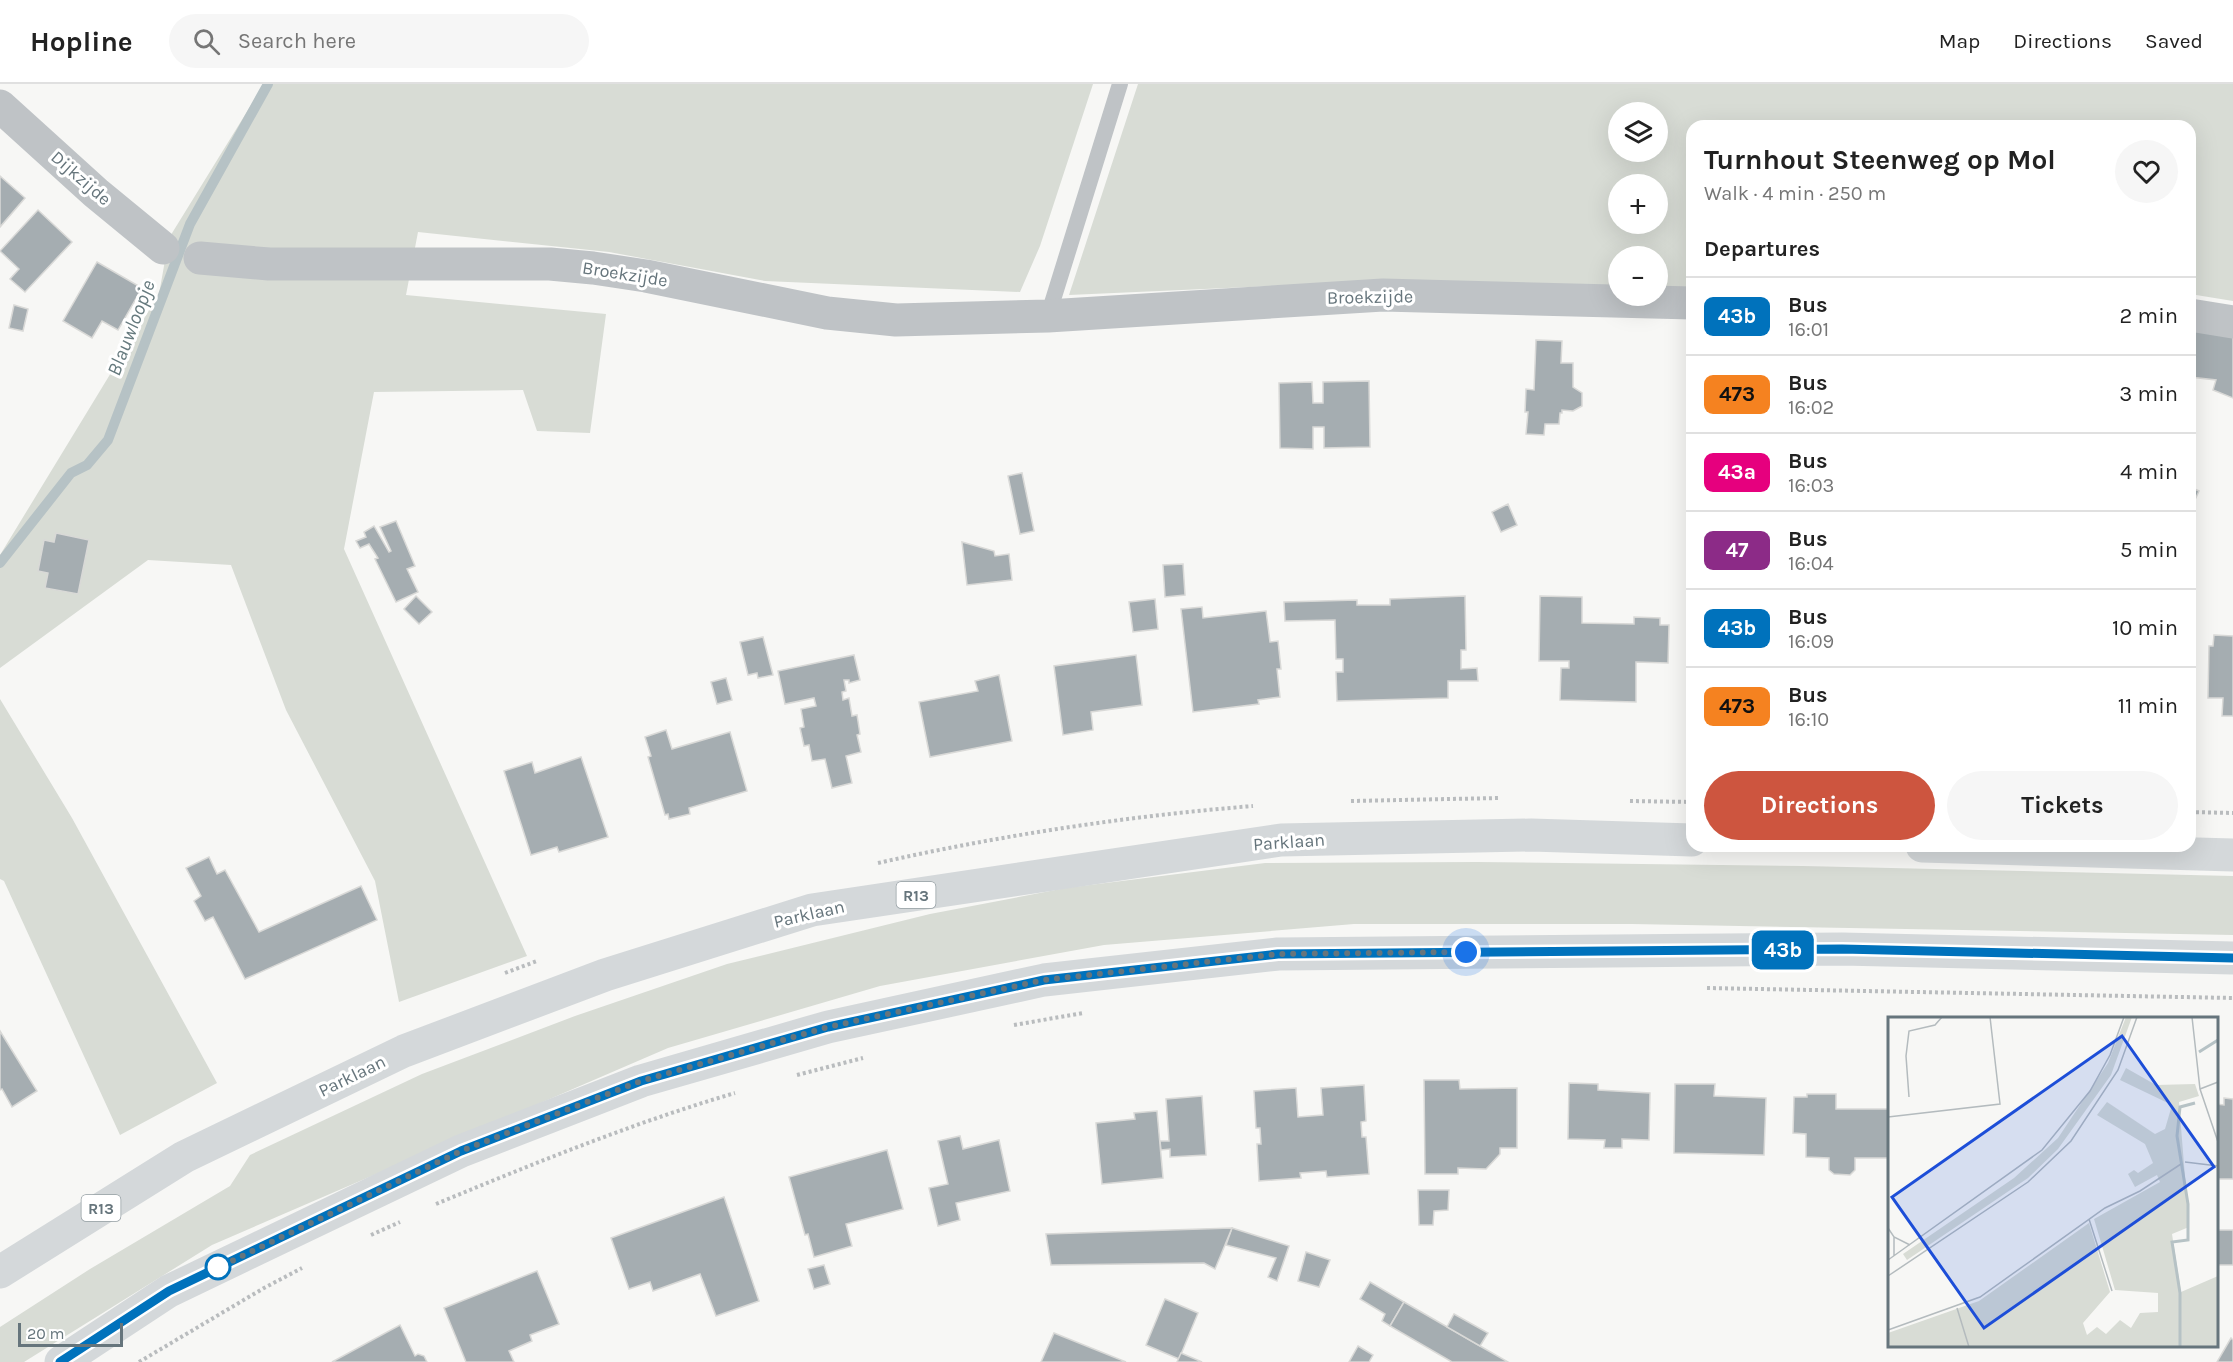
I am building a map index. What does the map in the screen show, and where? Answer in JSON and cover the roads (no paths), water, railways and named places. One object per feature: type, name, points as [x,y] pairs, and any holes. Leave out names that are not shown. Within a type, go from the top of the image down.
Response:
[{"type":"main road","name":"Parklaan","points":[[0,1272],[184,1157],[404,1051],[604,975],[812,910],[1281,840],[1531,836],[1686,840]]},
{"type":"main road","points":[[2129,852],[2233,855]]},
{"type":"main road","points":[[60,1362],[180,1286],[461,1151],[630,1085],[828,1027],[1044,980],[1278,954],[1842,949],[2233,958]]},
{"type":"street","name":"Dijkzijde","points":[[0,106],[96,193],[163,248]]},
{"type":"street","name":"Broekzijde","points":[[200,258],[269,264],[550,264],[646,276],[838,314],[896,320],[1048,316],[1383,295],[1686,303]]},
{"type":"street","points":[[2196,316],[2233,322]]},
{"type":"lane","points":[[1048,316],[1120,84]]},
{"type":"waterway","name":"Blauwloopje","points":[[0,563],[71,473],[87,465],[108,440],[190,224],[268,84]]}]
